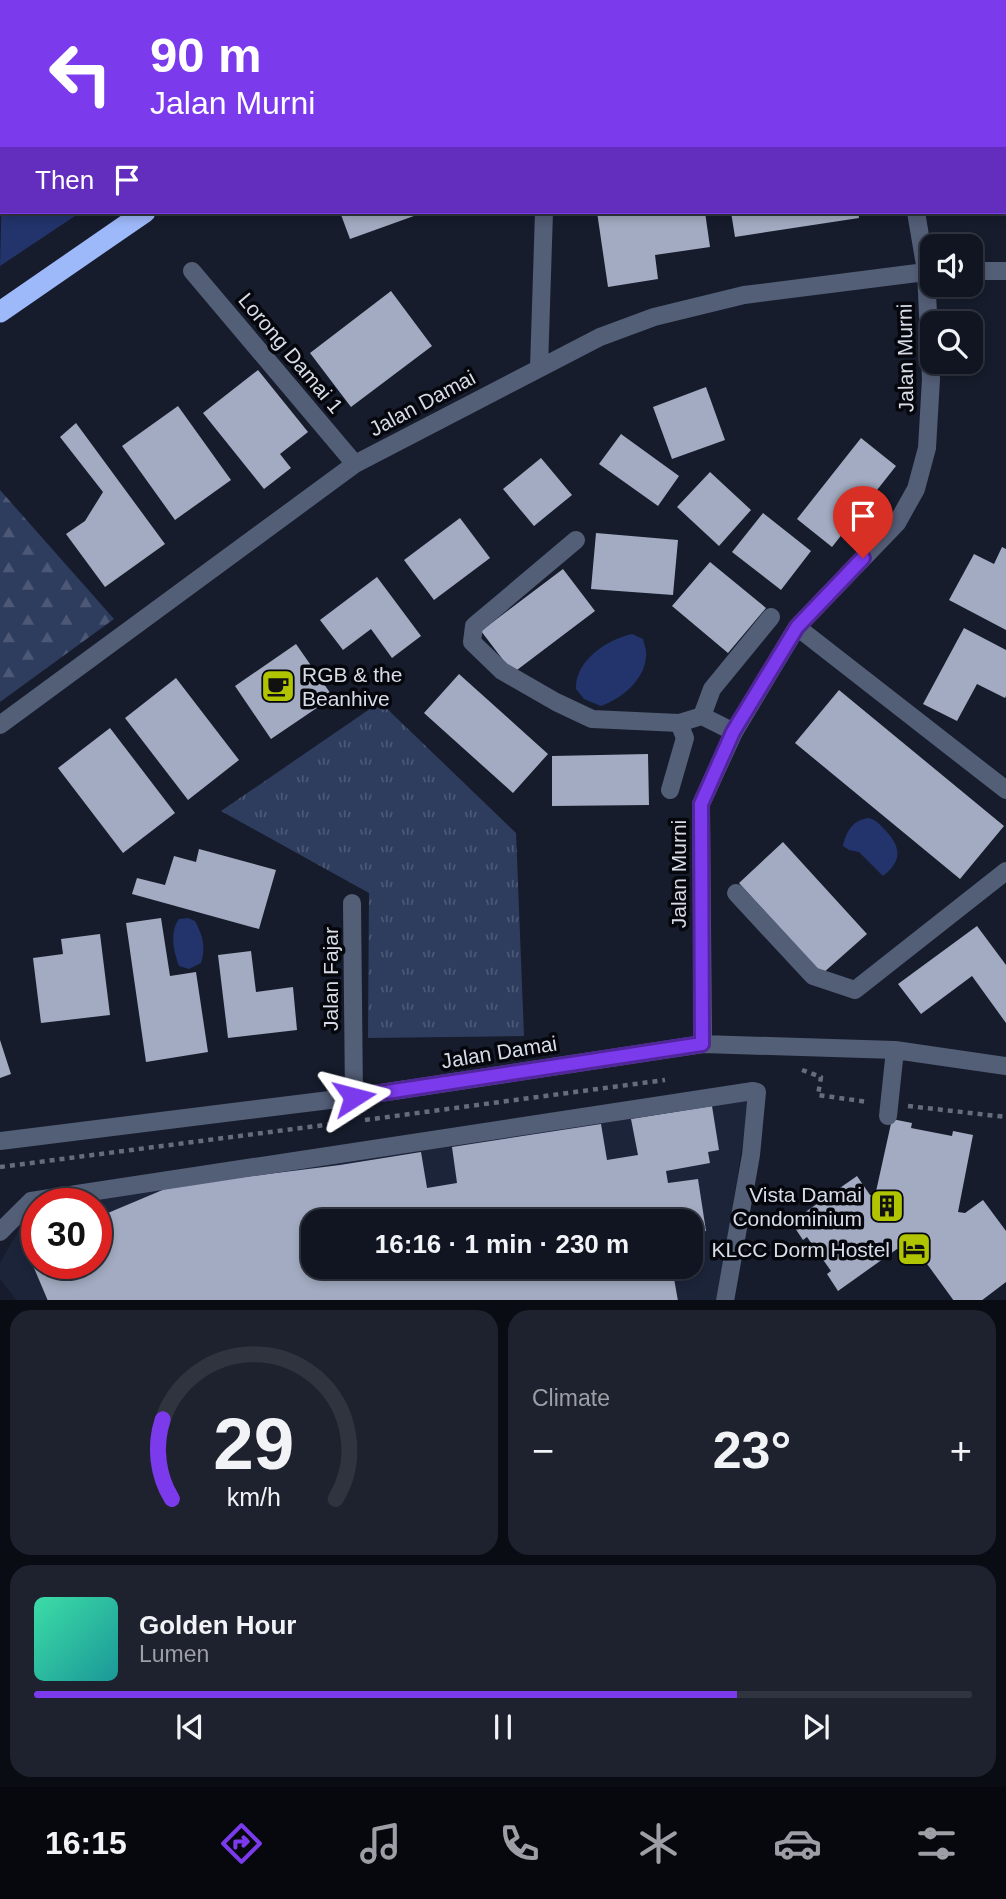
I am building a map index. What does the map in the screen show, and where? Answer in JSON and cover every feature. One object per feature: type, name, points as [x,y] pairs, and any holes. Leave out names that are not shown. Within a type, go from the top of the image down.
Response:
[{"type":"highway","points":[[0,312],[142,214]]},
{"type":"street","points":[[539,368],[544,214]]},
{"type":"street","name":"Jalan Murni","points":[[916,214],[921,234]]},
{"type":"street","name":"Lorong Damai 1","points":[[191,271],[355,464]]},
{"type":"street","points":[[983,271],[1006,271]]},
{"type":"street","name":"Jalan Damai","points":[[0,725],[355,464],[600,337],[654,317],[744,295],[920,272]]},
{"type":"street","name":"Jalan Murni","points":[[702,1044],[701,804],[733,732],[797,627],[897,523],[916,489],[927,448],[931,379],[930,297]]},
{"type":"street","points":[[576,540],[474,626],[472,642],[502,671],[592,719],[679,723],[702,716],[733,732]]},
{"type":"street","points":[[702,716],[712,689],[771,617]]},
{"type":"street","points":[[797,627],[1006,790]]},
{"type":"street","points":[[670,790],[685,738],[679,723]]},
{"type":"street","points":[[736,893],[813,976],[855,990],[1006,871]]},
{"type":"street","name":"Jalan Fajar","points":[[352,903],[354,1097]]},
{"type":"street","name":"Jalan Damai","points":[[0,1141],[354,1097],[702,1044],[895,1051],[1006,1066]]},
{"type":"street","points":[[888,1110],[895,1051]]},
{"type":"street","points":[[0,1232],[32,1201],[753,1091],[757,1092],[754,1134],[725,1300]]},
{"type":"street","points":[[736,1300],[764,1140],[754,1134]]},
{"type":"path","points":[[792,1066],[821,1077],[818,1095],[860,1101]]},
{"type":"path","points":[[353,1121],[672,1079]]},
{"type":"path","points":[[888,1110],[1006,1117]]},
{"type":"path","points":[[0,1167],[339,1123]]},
{"type":"shaded area","points":[[1,214],[78,214],[0,266]]},
{"type":"shaded area","points":[[632,634],[643,639],[646,652],[645,665],[637,681],[616,699],[601,706],[584,699],[576,689],[577,679],[586,661],[612,641]]},
{"type":"shaded area","points":[[869,818],[887,832],[897,850],[893,866],[883,876],[859,852],[843,846],[852,827]]},
{"type":"shaded area","points":[[188,918],[195,921],[203,947],[201,963],[189,969],[179,966],[173,942],[179,919]]},
{"type":"shaded area","points":[[750,1096],[718,1300],[16,1300],[0,1279],[0,1263],[21,1226],[21,1279],[112,1279],[112,1194]]},
{"type":"green space","points":[[0,490],[114,619],[0,702]]},
{"type":"green space","points":[[380,702],[516,833],[524,1036],[368,1038],[369,893],[221,811]]},
{"type":"building","points":[[341,214],[419,214],[350,239]]},
{"type":"building","points":[[597,214],[705,214],[710,247],[655,255],[658,279],[608,287]]},
{"type":"building","points":[[731,214],[858,214],[859,218],[735,237]]},
{"type":"building","points":[[391,291],[432,346],[351,407],[310,353]]},
{"type":"building","points":[[258,370],[308,432],[280,454],[291,468],[264,489],[203,413]]},
{"type":"building","points":[[706,387],[725,440],[672,459],[653,407]]},
{"type":"building","points":[[178,406],[231,480],[175,520],[122,446]]},
{"type":"building","points":[[76,423],[165,544],[105,587],[66,534],[85,521],[103,492],[60,437]]},
{"type":"building","points":[[621,434],[679,476],[658,506],[599,464]]},
{"type":"building","points":[[861,438],[896,466],[832,547],[797,519]]},
{"type":"building","points":[[541,458],[572,495],[534,526],[503,489]]},
{"type":"building","points":[[710,472],[751,510],[719,546],[677,507]]},
{"type":"building","points":[[763,513],[811,551],[781,590],[732,552]]},
{"type":"building","points":[[460,518],[490,558],[434,600],[404,560]]},
{"type":"building","points":[[596,533],[678,540],[673,595],[591,589]]},
{"type":"building","points":[[1002,547],[1006,549],[1006,630],[949,600],[974,554],[994,564]]},
{"type":"building","points":[[710,562],[766,608],[728,653],[672,606]]},
{"type":"building","points":[[563,569],[595,611],[513,673],[481,631]]},
{"type":"building","points":[[377,577],[421,636],[392,658],[371,629],[343,650],[320,620]]},
{"type":"building","points":[[964,628],[1006,650],[1006,696],[1005,698],[977,684],[957,721],[923,704]]},
{"type":"building","points":[[296,644],[333,697],[271,739],[235,686]]},
{"type":"building","points":[[459,674],[548,754],[513,793],[424,713]]},
{"type":"building","points":[[176,678],[239,760],[188,800],[125,718]]},
{"type":"building","points":[[839,690],[1004,826],[960,879],[795,743]]},
{"type":"building","points":[[110,728],[175,813],[123,853],[58,768]]},
{"type":"building","points":[[648,754],[649,805],[552,806],[552,756]]},
{"type":"building","points":[[783,842],[867,934],[822,974],[739,883]]},
{"type":"building","points":[[199,849],[276,870],[259,929],[132,894],[137,878],[165,885],[174,856],[196,862]]},
{"type":"building","points":[[161,918],[170,976],[196,972],[208,1052],[146,1062],[126,923]]},
{"type":"building","points":[[977,926],[1006,965],[1006,1023],[972,976],[921,1014],[898,984]]},
{"type":"building","points":[[100,934],[110,1015],[41,1023],[33,958],[63,954],[61,939]]},
{"type":"building","points":[[251,951],[256,992],[293,987],[297,1030],[228,1038],[218,955]]},
{"type":"building","points":[[0,1040],[11,1074],[0,1078]]},
{"type":"building","points":[[712,1106],[719,1150],[708,1152],[710,1163],[666,1171],[668,1183],[698,1179],[703,1209],[301,1209],[301,1279],[674,1279],[678,1300],[48,1300],[39,1279],[112,1279],[112,1211],[172,1186],[421,1152],[427,1188],[457,1183],[452,1147],[601,1124],[607,1160],[638,1155],[631,1119]]},
{"type":"building","name":"Vista Damai Condominium","points":[[892,1119],[912,1123],[911,1128],[952,1136],[953,1131],[973,1135],[958,1212],[965,1213],[983,1200],[1006,1231],[1006,1282],[982,1300],[953,1300],[922,1257],[897,1249],[838,1291],[827,1274],[831,1271],[807,1237],[803,1240],[791,1222],[857,1176],[870,1195],[875,1196]]},
{"type":"place","name":"RGB & the Beanhive","points":[[278,686]]},
{"type":"place","name":"Vista Damai Condominium","points":[[887,1206]]},
{"type":"place","name":"KLCC Dorm Hostel","points":[[914,1249]]},
{"type":"route","points":[[354,1097],[702,1044],[701,804],[733,732],[797,627],[863,558]]}]
